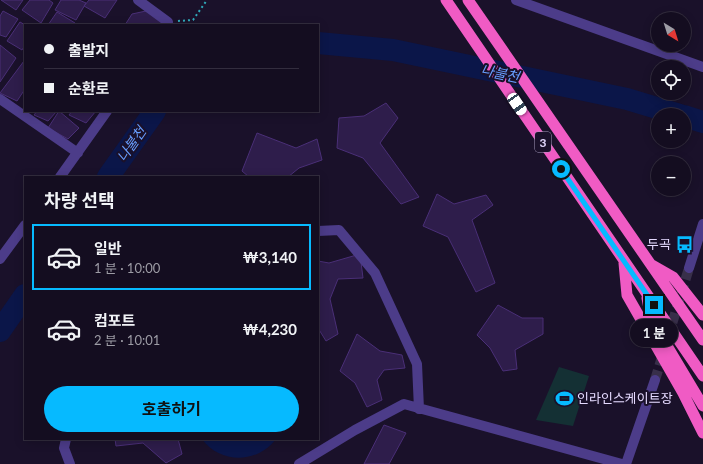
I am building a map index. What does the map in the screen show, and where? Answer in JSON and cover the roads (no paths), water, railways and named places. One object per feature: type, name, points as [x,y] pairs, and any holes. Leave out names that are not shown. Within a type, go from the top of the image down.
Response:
[{"type":"highway","name":"3","points":[[446,0],[646,294]]},
{"type":"highway","name":"3","points":[[468,0],[650,264]]},
{"type":"highway","points":[[623,260],[627,295],[683,393],[703,433]]},
{"type":"highway","points":[[650,264],[673,277],[703,315]]},
{"type":"highway","points":[[650,264],[703,340]]},
{"type":"highway","points":[[646,294],[703,376]]},
{"type":"highway","points":[[646,294],[651,319],[703,406]]},
{"type":"street","points":[[138,0],[167,23]]},
{"type":"street","points":[[516,0],[703,67]]},
{"type":"street","points":[[0,99],[78,153]]},
{"type":"street","points":[[61,176],[106,112]]},
{"type":"street","points":[[689,268],[703,224]]},
{"type":"street","points":[[0,259],[24,226]]},
{"type":"street","points":[[319,231],[339,230],[375,273],[417,364],[419,409]]},
{"type":"street","points":[[626,464],[655,380]]},
{"type":"street","points":[[300,464],[355,430],[404,404],[622,464]]},
{"type":"street","points":[[66,440],[64,448],[70,464]]},
{"type":"waterway","name":"나불천","points":[[319,43],[393,50],[627,99],[657,108]]},
{"type":"waterway","name":"나불천","points":[[109,176],[154,112]]},
{"type":"waterway","name":"나불천","points":[[691,118],[703,122]]},
{"type":"waterway","name":"나불천","points":[[0,331],[24,296]]},
{"type":"tunnel","points":[[655,380],[689,268]]},
{"type":"place","name":"두곡","points":[[684,244]]},
{"type":"place","name":"인라인스케이트장","points":[[564,398]]}]
